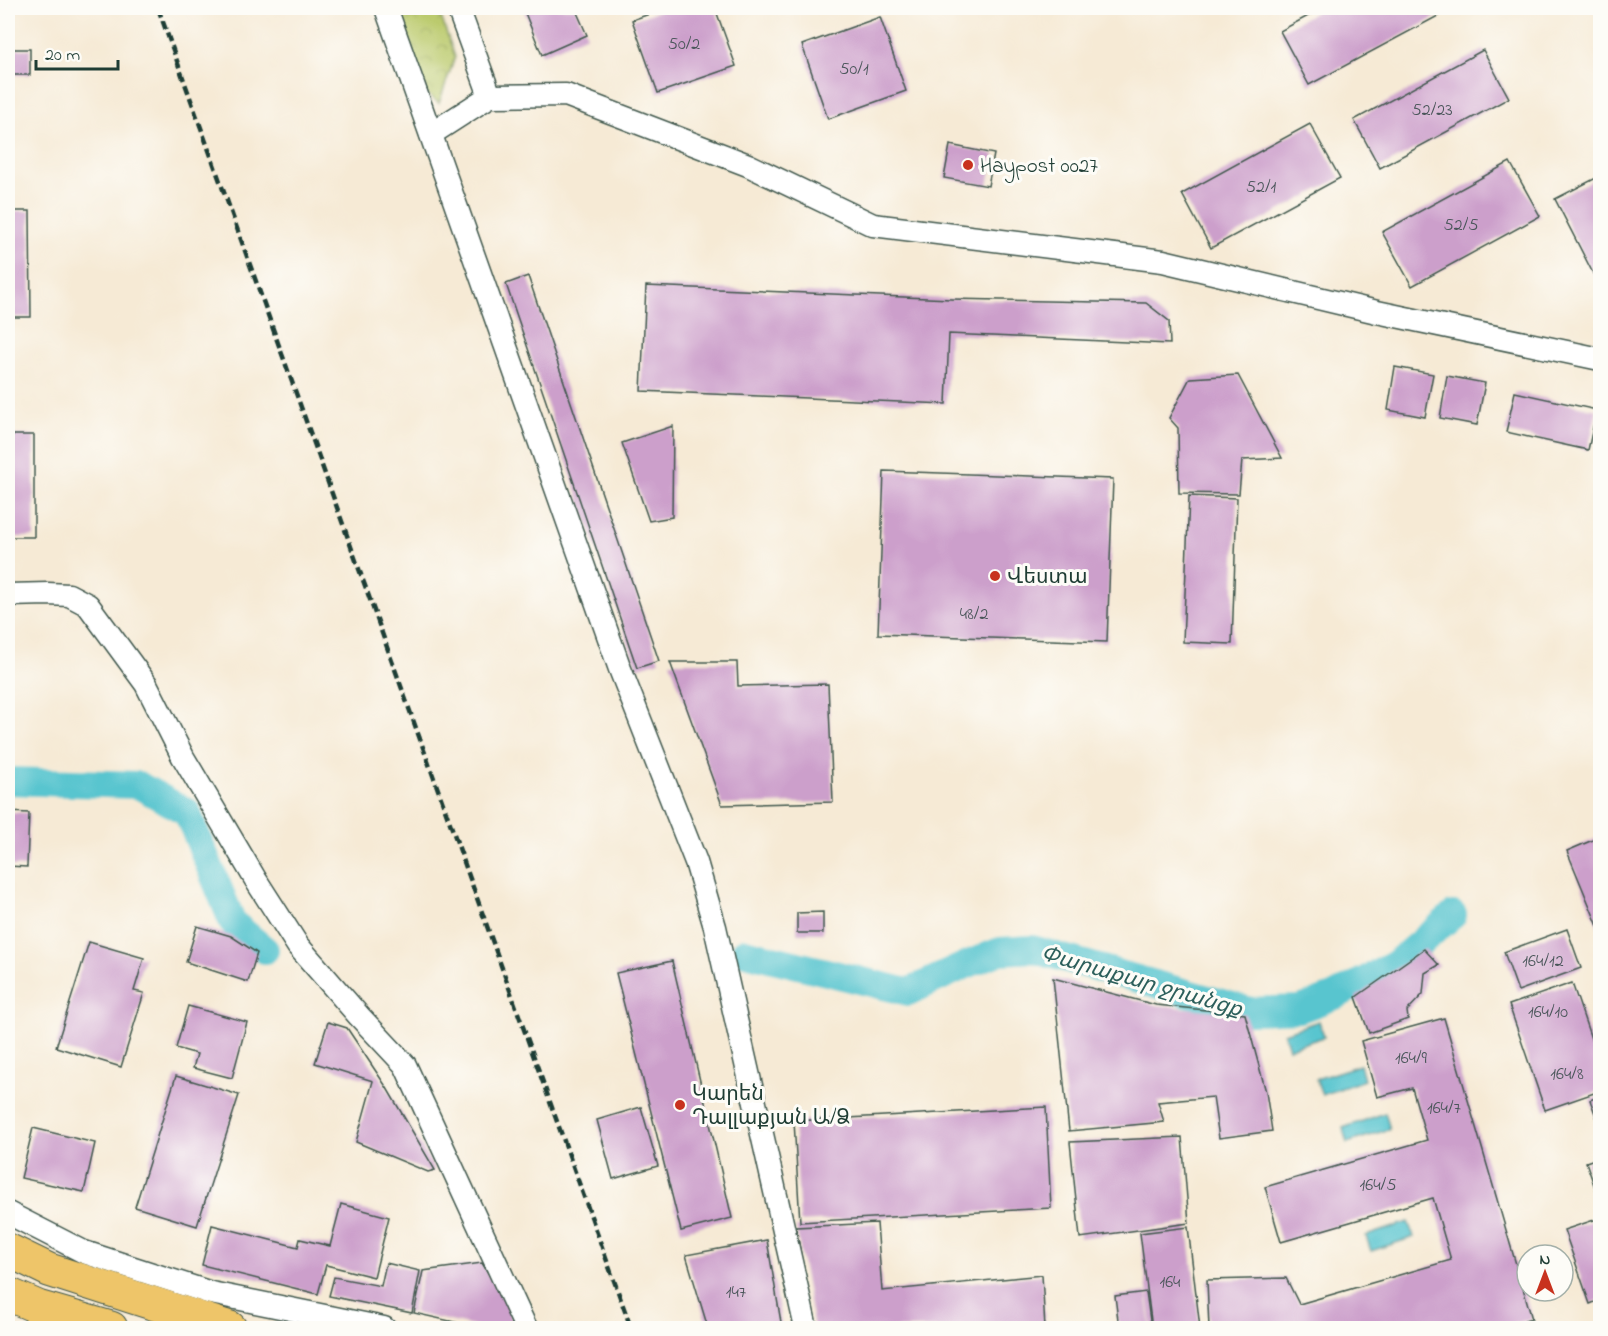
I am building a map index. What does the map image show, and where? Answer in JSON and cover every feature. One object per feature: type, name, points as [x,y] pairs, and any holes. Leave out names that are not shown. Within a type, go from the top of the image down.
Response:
[{"type":"highway","points":[[8,1250],[49,1270],[230,1329]]},
{"type":"highway","points":[[8,1294],[38,1307],[111,1329]]},
{"type":"street","points":[[386,8],[620,669],[696,862],[715,927],[806,1329]]},
{"type":"street","points":[[458,8],[489,96]]},
{"type":"street","points":[[431,134],[489,96],[566,95],[748,165],[873,225],[1164,261],[1377,312],[1600,359]]},
{"type":"street","points":[[8,595],[69,596],[88,605],[146,684],[183,757],[298,946],[405,1065],[526,1329]]},
{"type":"street","points":[[8,1213],[84,1252],[210,1293],[384,1329]]},
{"type":"green space","points":[[396,8],[438,8],[455,57],[439,103],[427,94]]},
{"type":"water","points":[[1319,1021],[1324,1037],[1289,1048],[1284,1033]]},
{"type":"water","points":[[1360,1065],[1364,1080],[1322,1095],[1316,1079]]},
{"type":"water","points":[[1385,1113],[1390,1129],[1347,1143],[1343,1128]]},
{"type":"water","points":[[1408,1222],[1414,1237],[1371,1251],[1366,1236]]},
{"type":"building","points":[[523,8],[575,8],[587,35],[542,55]]},
{"type":"building","points":[[667,8],[715,8],[736,66],[658,93],[632,20]]},
{"type":"building","points":[[1323,8],[1433,8],[1438,16],[1309,85],[1280,31]]},
{"type":"building","points":[[880,17],[906,91],[828,119],[802,45]]},
{"type":"building","points":[[8,49],[30,49],[30,75],[8,75]]},
{"type":"building","points":[[1483,50],[1509,98],[1380,168],[1354,120]]},
{"type":"building","points":[[1310,124],[1340,178],[1211,248],[1182,194]]},
{"type":"building","points":[[950,145],[994,154],[988,186],[944,178]]},
{"type":"building","points":[[1510,162],[1540,216],[1412,286],[1382,232]]},
{"type":"building","points":[[1598,177],[1600,183],[1600,287],[1555,199]]},
{"type":"building","points":[[8,211],[30,211],[31,317],[8,317]]},
{"type":"building","points":[[528,276],[659,661],[637,668],[506,284]]},
{"type":"building","points":[[646,286],[951,299],[1146,303],[1169,321],[1170,344],[949,334],[946,404],[641,391]]},
{"type":"building","points":[[1395,367],[1433,374],[1425,417],[1388,410]]},
{"type":"building","points":[[1238,375],[1282,458],[1242,460],[1239,494],[1179,493],[1178,428],[1169,418],[1190,378]]},
{"type":"building","points":[[1447,376],[1485,383],[1477,425],[1440,418]]},
{"type":"building","points":[[1515,392],[1597,410],[1588,450],[1506,432]]},
{"type":"building","points":[[673,426],[672,517],[649,521],[622,443]]},
{"type":"building","points":[[1600,432],[1600,451],[1596,450]]},
{"type":"building","points":[[8,435],[34,435],[34,537],[8,537]]},
{"type":"building","name":"Վեստա","points":[[884,471],[1113,479],[1107,642],[878,634]]},
{"type":"building","points":[[1189,496],[1237,498],[1232,644],[1183,642]]},
{"type":"building","points":[[670,662],[737,662],[738,686],[828,684],[833,802],[722,805]]},
{"type":"building","points":[[8,812],[29,813],[27,867],[8,866]]},
{"type":"building","points":[[1600,837],[1600,931],[1567,851]]},
{"type":"building","points":[[823,912],[823,933],[797,933],[797,913]]},
{"type":"building","points":[[197,926],[231,936],[257,953],[248,982],[186,962]]},
{"type":"building","points":[[1567,929],[1581,968],[1518,991],[1504,952]]},
{"type":"building","points":[[89,942],[144,958],[134,991],[144,993],[121,1067],[56,1047]]},
{"type":"building","points":[[1424,949],[1439,965],[1425,973],[1423,994],[1407,1011],[1408,1019],[1369,1033],[1356,997]]},
{"type":"building","points":[[672,961],[732,1218],[681,1231],[616,973]]},
{"type":"building","points":[[1053,978],[1156,1005],[1245,1014],[1266,1092],[1272,1131],[1219,1138],[1213,1097],[1158,1102],[1164,1122],[1069,1131]]},
{"type":"building","points":[[1572,983],[1600,1065],[1600,1091],[1545,1110],[1509,1005]]},
{"type":"building","points":[[188,1006],[247,1022],[232,1078],[193,1068],[197,1054],[176,1048]]},
{"type":"building","points":[[1444,1018],[1515,1261],[1515,1303],[1527,1303],[1532,1319],[1498,1328],[1209,1328],[1207,1280],[1286,1278],[1299,1304],[1451,1260],[1433,1198],[1281,1242],[1265,1187],[1427,1140],[1412,1088],[1377,1097],[1361,1041]]},
{"type":"building","points":[[328,1022],[347,1028],[387,1088],[435,1170],[428,1172],[356,1142],[373,1081],[315,1063]]},
{"type":"building","points":[[176,1076],[239,1095],[197,1226],[135,1207]]},
{"type":"building","points":[[1600,1096],[1600,1127],[1590,1100]]},
{"type":"building","points":[[641,1107],[658,1166],[613,1179],[597,1120]]},
{"type":"building","points":[[1046,1107],[1051,1208],[800,1222],[794,1121]]},
{"type":"building","points":[[33,1128],[95,1143],[84,1192],[21,1178]]},
{"type":"building","points":[[1182,1137],[1189,1223],[1080,1238],[1070,1142]]},
{"type":"building","points":[[1600,1157],[1600,1202],[1586,1162]]},
{"type":"building","points":[[341,1204],[389,1217],[374,1277],[326,1265],[318,1294],[202,1265],[212,1225],[298,1247],[300,1239],[330,1246]]},
{"type":"building","points":[[1600,1218],[1600,1300],[1590,1304],[1575,1261],[1575,1243],[1569,1243],[1564,1230]]},
{"type":"building","points":[[877,1223],[882,1291],[1042,1275],[1045,1328],[814,1328],[796,1227]]},
{"type":"building","points":[[1188,1227],[1200,1328],[1152,1328],[1140,1233]]},
{"type":"building","points":[[767,1240],[782,1328],[708,1328],[686,1255]]},
{"type":"building","points":[[386,1263],[420,1271],[412,1313],[329,1296],[334,1277],[381,1286]]},
{"type":"building","points":[[482,1263],[510,1309],[512,1322],[509,1328],[481,1328],[414,1313],[423,1271]]},
{"type":"building","points":[[1146,1292],[1151,1328],[1119,1328],[1115,1296]]},
{"type":"waterway","name":"Փարաքար ջրանցք","points":[[8,781],[138,785],[187,812],[233,923],[265,950]]},
{"type":"waterway","name":"Փարաքար ջրանցք","points":[[745,952],[908,992],[1000,951],[1032,949],[1250,1011],[1300,1009],[1335,996],[1394,965],[1453,915]]},
{"type":"railway","points":[[158,8],[631,1328]]},
{"type":"place","name":"Haypost 0027","points":[[968,165]]},
{"type":"place","name":"Վեստա","points":[[995,576]]},
{"type":"place","name":"Կարեն Դալլաքյան Ա/Ձ","points":[[680,1105]]}]
